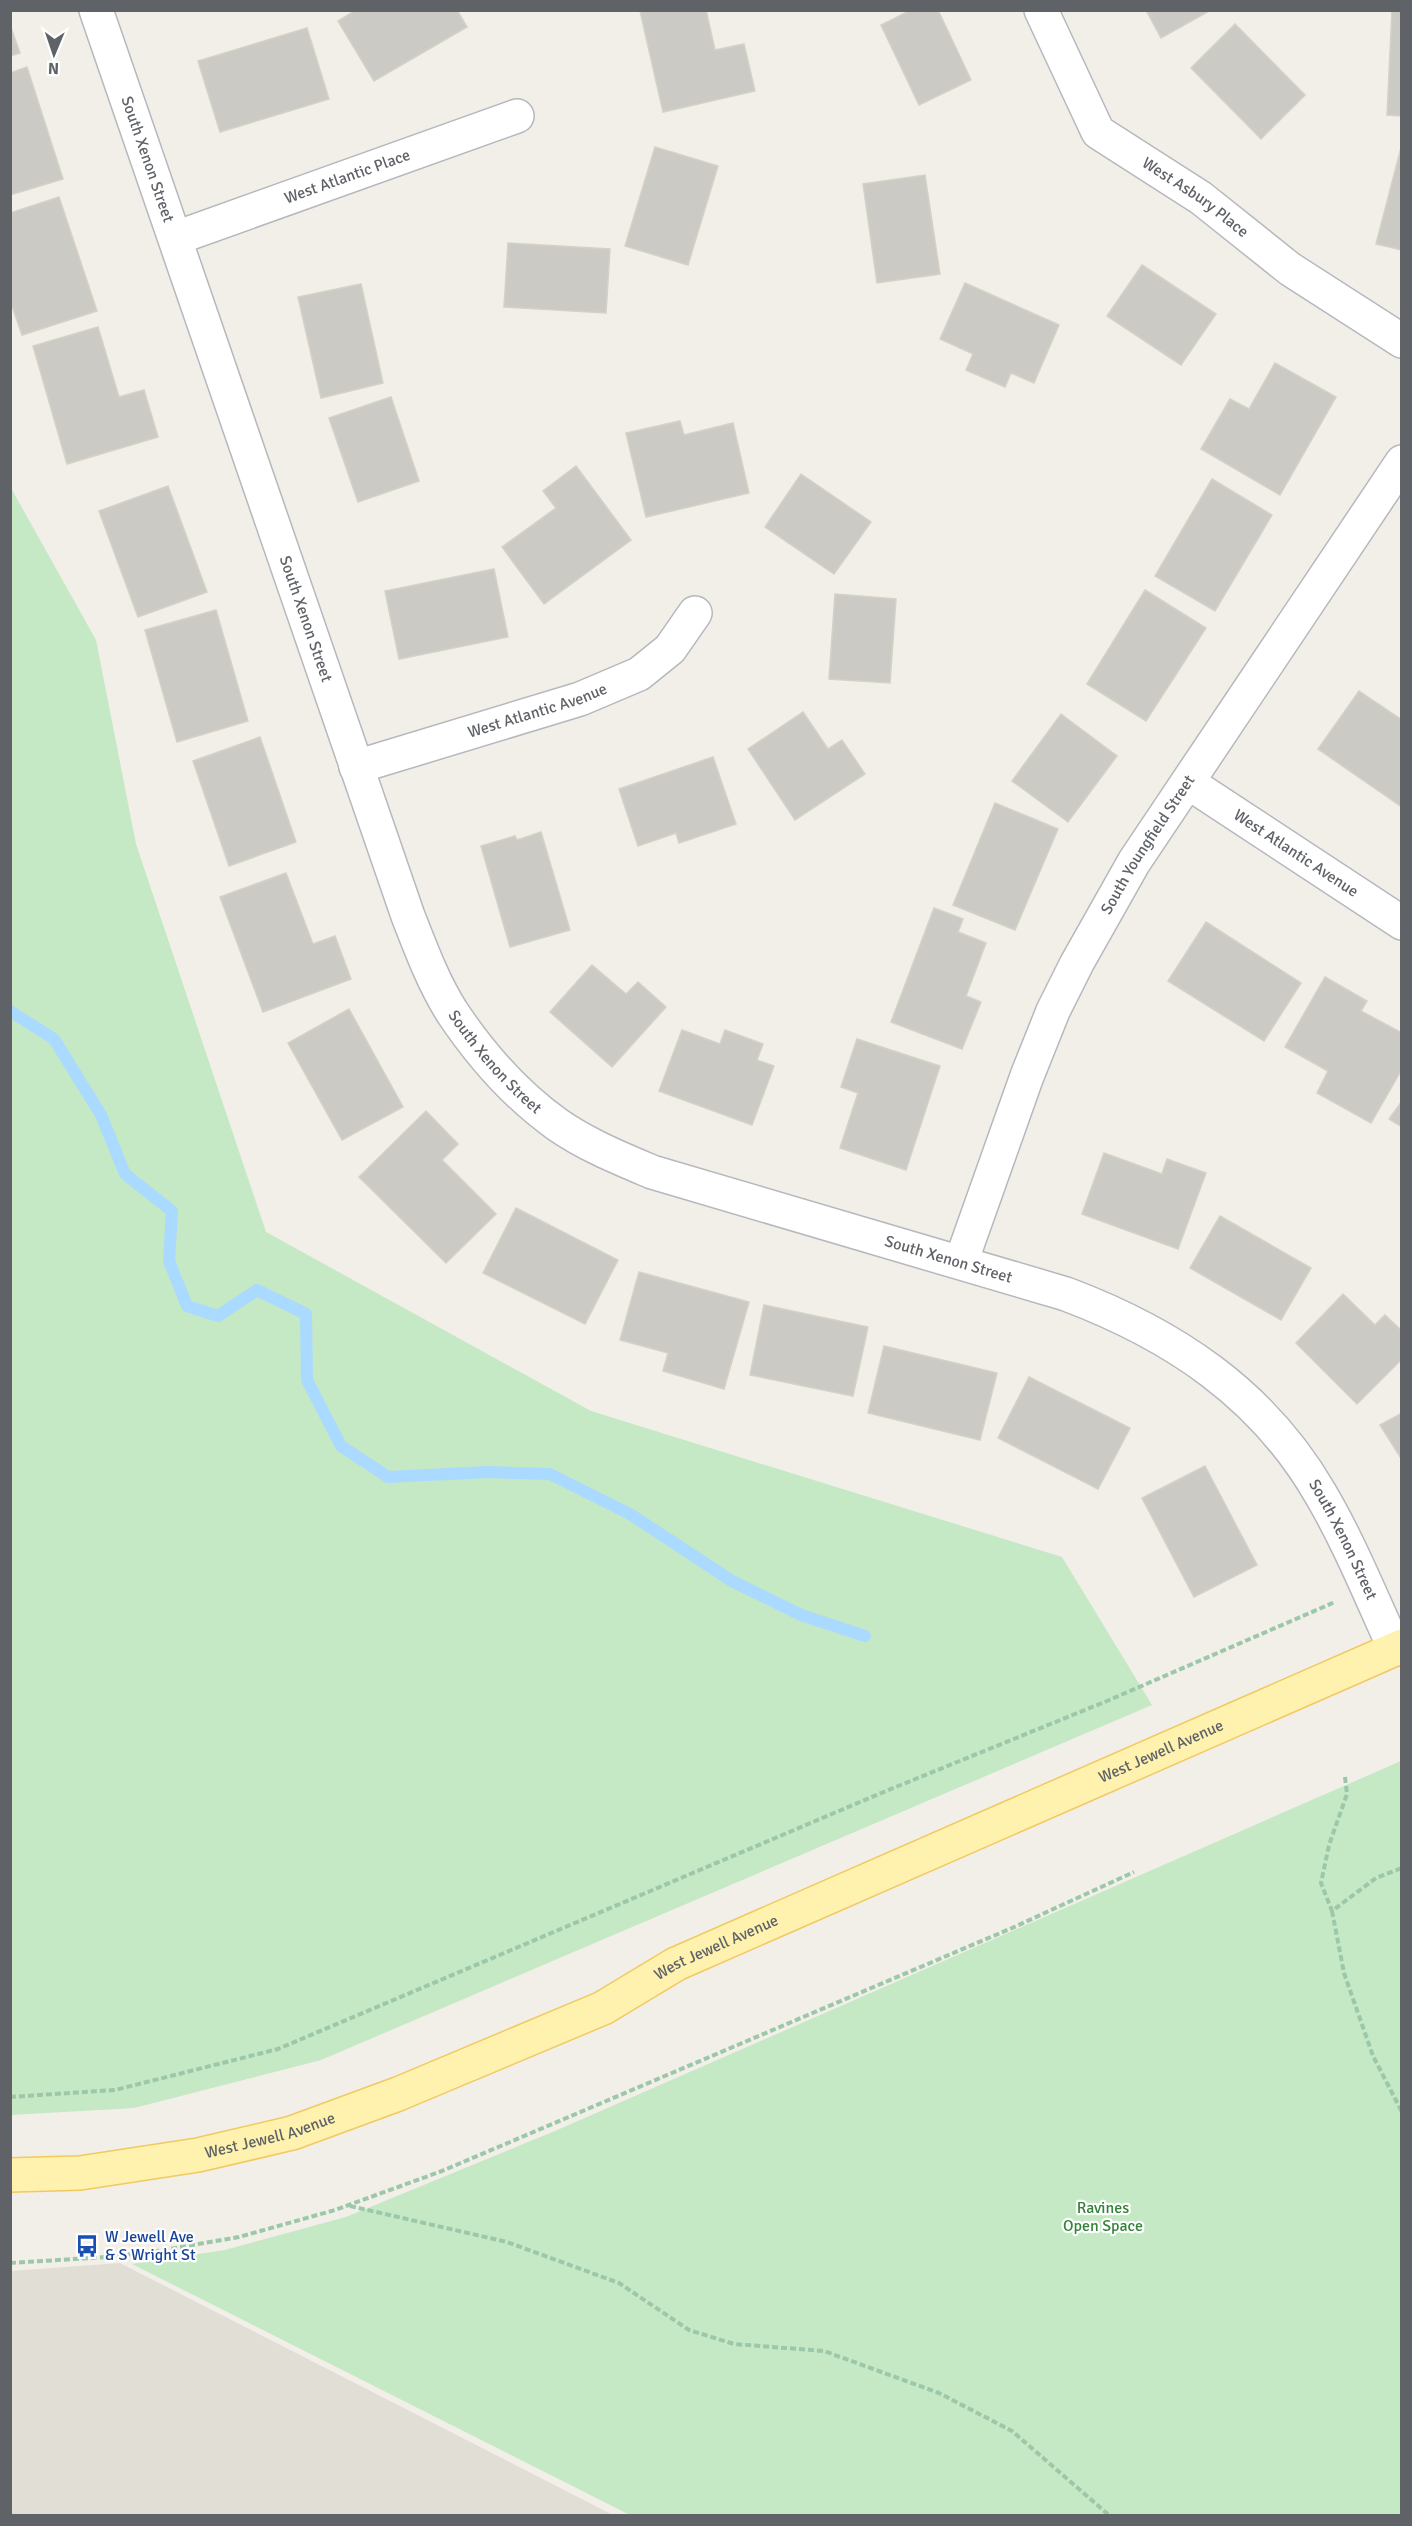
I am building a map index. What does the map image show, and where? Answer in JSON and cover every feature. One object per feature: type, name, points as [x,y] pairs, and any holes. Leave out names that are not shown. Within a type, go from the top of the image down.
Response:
[{"type":"main road","name":"West Jewell Avenue","points":[[10,2175],[80,2173],[198,2155],[292,2133],[398,2094],[603,2008],[676,1964],[1398,1648]]},
{"type":"street","name":"South Xenon Street","points":[[96,10],[408,916],[429,969],[451,1010],[473,1041],[526,1100],[558,1125],[600,1149],[652,1172],[1022,1280],[1115,1312],[1203,1364],[1236,1390],[1271,1425],[1295,1454],[1344,1536],[1367,1588],[1398,1648]]},
{"type":"street","name":"West Asbury Place","points":[[1041,10],[1098,132],[1201,198],[1290,269],[1401,341]]},
{"type":"street","name":"West Atlantic Place","points":[[176,238],[517,116]]},
{"type":"street","name":"South Youngfield Street","points":[[961,1263],[1009,1123],[1053,1011],[1077,963],[1129,872],[1401,462]]},
{"type":"street","name":"West Atlantic Avenue","points":[[356,767],[580,699],[639,674],[670,649],[694,613]]},
{"type":"street","name":"West Atlantic Avenue","points":[[1189,783],[1401,923]]},
{"type":"path","points":[[10,2097],[115,2090],[278,2049],[886,1791],[1096,1705],[1367,1588]]},
{"type":"path","points":[[1345,1777],[1347,1794],[1329,1845],[1321,1883],[1332,1911],[1344,1973],[1373,2056],[1401,2112]]},
{"type":"path","points":[[1332,1911],[1376,1878],[1401,1868]]},
{"type":"path","points":[[10,2263],[106,2258],[239,2237],[348,2206],[442,2171],[1012,1928],[1134,1872]]},
{"type":"path","points":[[348,2206],[507,2242],[619,2283],[689,2330],[734,2344],[824,2351],[939,2394],[1012,2431],[1110,2516]]},
{"type":"shaded area","points":[[120,2263],[613,2515],[11,2515],[11,2271]]},
{"type":"green space","points":[[11,488],[96,640],[136,844],[266,1232],[591,1411],[1062,1557],[1152,1705],[321,2060],[134,2108],[11,2115]]},
{"type":"green space","name":"Ravines Open Space","points":[[1401,1761],[1401,2515],[630,2515],[132,2264],[225,2250],[346,2217],[555,2131]]},
{"type":"building","points":[[356,10],[457,10],[467,27],[374,81],[338,21]]},
{"type":"building","points":[[706,10],[715,50],[744,44],[755,91],[663,112],[640,11]]},
{"type":"building","points":[[911,10],[938,10],[971,80],[919,105],[881,25]]},
{"type":"building","points":[[1146,10],[1211,10],[1161,38]]},
{"type":"building","points":[[1392,10],[1402,10],[1402,116],[1387,115]]},
{"type":"building","points":[[1235,24],[1305,95],[1261,139],[1191,68]]},
{"type":"building","points":[[10,25],[20,53],[10,56]]},
{"type":"building","points":[[307,28],[329,99],[220,132],[198,61]]},
{"type":"building","points":[[27,67],[63,179],[10,195],[10,73]]},
{"type":"building","points":[[1402,144],[1402,250],[1376,244]]},
{"type":"building","points":[[655,147],[718,166],[688,265],[625,246]]},
{"type":"building","points":[[925,175],[940,274],[877,283],[863,184]]},
{"type":"building","points":[[59,197],[97,311],[22,335],[10,300],[10,213]]},
{"type":"building","points":[[508,243],[610,249],[606,313],[504,307]]},
{"type":"building","points":[[1142,265],[1216,314],[1181,365],[1107,316]]},
{"type":"building","points":[[965,283],[1059,325],[1034,383],[1011,373],[1005,387],[966,370],[973,354],[940,339]]},
{"type":"building","points":[[361,284],[383,383],[321,398],[298,297]]},
{"type":"building","points":[[98,327],[119,397],[144,390],[158,437],[67,464],[33,346]]},
{"type":"building","points":[[1275,363],[1336,397],[1280,495],[1201,449],[1230,399],[1249,409]]},
{"type":"building","points":[[391,397],[419,481],[358,502],[329,418]]},
{"type":"building","points":[[680,421],[684,435],[733,423],[749,493],[646,517],[626,433]]},
{"type":"building","points":[[576,466],[631,540],[544,604],[502,547],[556,508],[543,491]]},
{"type":"building","points":[[801,474],[871,522],[834,574],[765,527]]},
{"type":"building","points":[[1212,479],[1272,515],[1215,611],[1155,576]]},
{"type":"building","points":[[168,486],[207,592],[138,617],[99,511]]},
{"type":"building","points":[[494,569],[508,637],[399,659],[385,591]]},
{"type":"building","points":[[1145,590],[1206,628],[1146,721],[1087,684]]},
{"type":"building","points":[[835,594],[896,599],[890,683],[829,679]]},
{"type":"building","points":[[216,610],[248,721],[177,742],[145,630]]},
{"type":"building","points":[[1359,691],[1402,720],[1402,807],[1318,749]]},
{"type":"building","points":[[803,712],[828,749],[842,740],[865,774],[795,820],[748,749]]},
{"type":"building","points":[[1061,714],[1117,756],[1068,822],[1012,781]]},
{"type":"building","points":[[260,737],[296,842],[229,866],[193,761]]},
{"type":"building","points":[[713,757],[736,824],[679,843],[676,833],[638,846],[619,789]]},
{"type":"building","points":[[995,803],[1058,829],[1015,930],[953,905]]},
{"type":"building","points":[[541,832],[570,930],[510,947],[481,846],[515,836],[517,840]]},
{"type":"building","points":[[286,873],[313,944],[335,936],[351,979],[263,1012],[220,897]]},
{"type":"building","points":[[934,908],[963,919],[958,932],[986,943],[966,996],[981,1002],[962,1049],[891,1022]]},
{"type":"building","points":[[1206,922],[1301,983],[1264,1041],[1168,981]]},
{"type":"building","points":[[592,965],[626,994],[638,982],[666,1007],[612,1067],[550,1012]]},
{"type":"building","points":[[1325,977],[1367,1001],[1361,1011],[1402,1033],[1402,1069],[1371,1123],[1317,1093],[1328,1071],[1285,1047]]},
{"type":"building","points":[[349,1009],[403,1107],[342,1140],[288,1043]]},
{"type":"building","points":[[682,1030],[720,1044],[725,1030],[763,1044],[757,1060],[774,1066],[752,1125],[659,1091]]},
{"type":"building","points":[[857,1039],[940,1066],[906,1170],[840,1148],[858,1093],[841,1087]]},
{"type":"building","points":[[1402,1101],[1402,1127],[1389,1119]]},
{"type":"building","points":[[426,1111],[458,1144],[442,1160],[496,1214],[446,1263],[359,1177]]},
{"type":"building","points":[[1104,1153],[1162,1174],[1167,1159],[1206,1173],[1178,1249],[1082,1214]]},
{"type":"building","points":[[516,1208],[618,1260],[585,1324],[483,1273]]},
{"type":"building","points":[[1220,1216],[1311,1268],[1281,1320],[1190,1268]]},
{"type":"building","points":[[639,1272],[749,1302],[724,1389],[663,1371],[668,1353],[620,1340]]},
{"type":"building","points":[[1343,1294],[1375,1325],[1385,1315],[1402,1331],[1402,1359],[1357,1404],[1296,1343]]},
{"type":"building","points":[[764,1305],[868,1327],[853,1396],[750,1375]]},
{"type":"building","points":[[884,1346],[997,1373],[980,1440],[868,1413]]},
{"type":"building","points":[[1029,1377],[1130,1428],[1098,1489],[998,1438]]},
{"type":"building","points":[[1402,1413],[1402,1460],[1380,1425]]},
{"type":"building","points":[[1205,1466],[1257,1565],[1194,1597],[1142,1498]]},
{"type":"waterway","points":[[10,1011],[54,1039],[101,1115],[125,1174],[172,1211],[169,1261],[187,1306],[218,1316],[257,1290],[306,1314],[307,1380],[341,1446],[388,1477],[487,1472],[550,1474],[630,1514],[732,1581],[801,1615],[865,1636]]},
{"type":"place","name":"W Jewell Ave & S Wright St","points":[[87,2246]]}]
